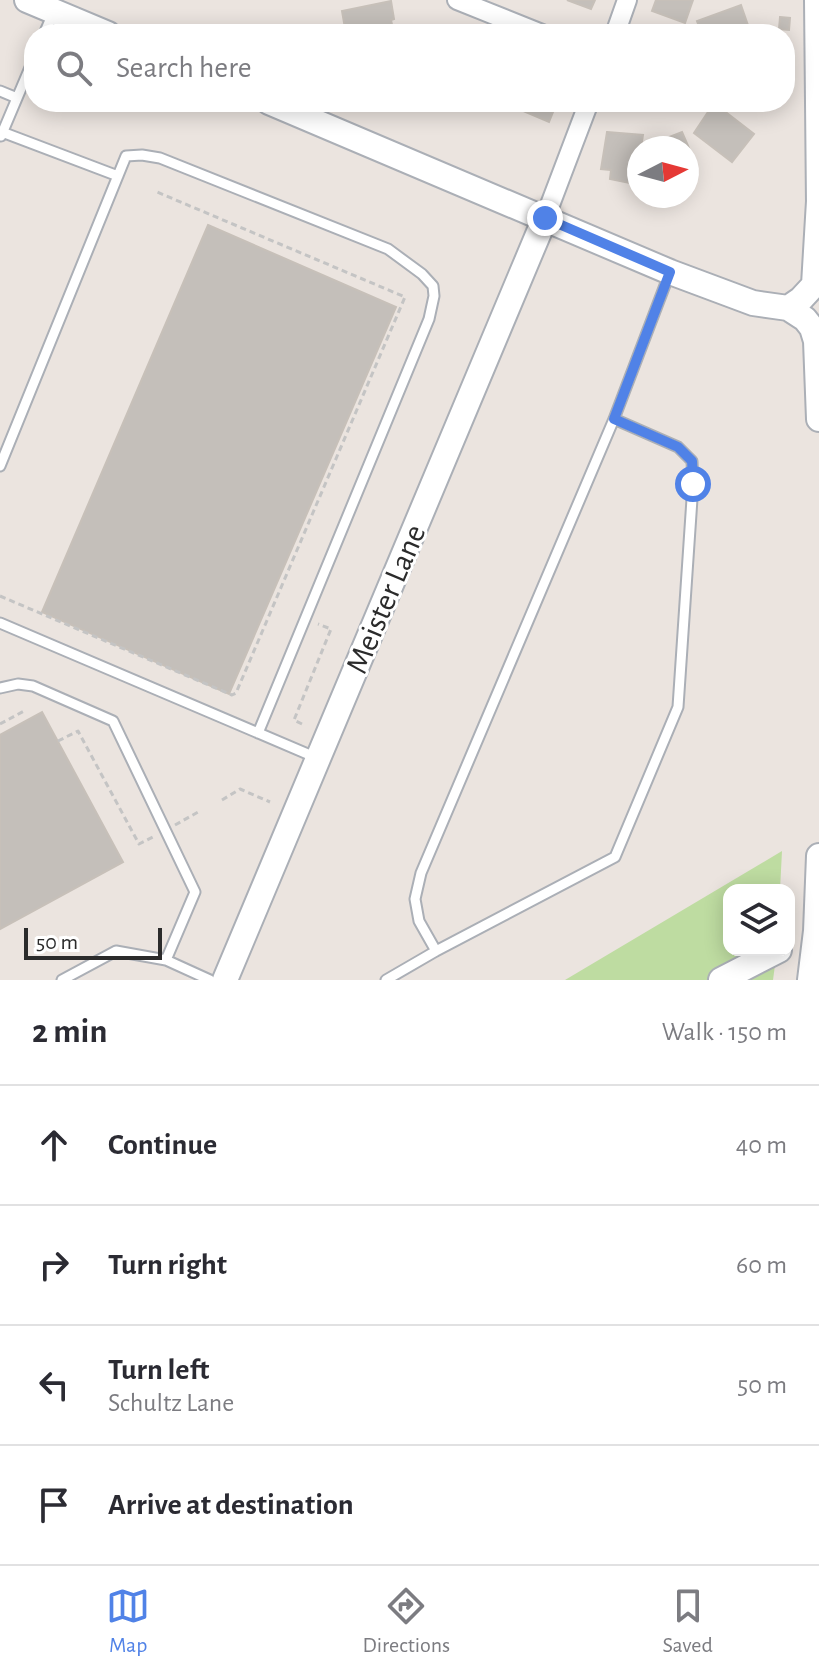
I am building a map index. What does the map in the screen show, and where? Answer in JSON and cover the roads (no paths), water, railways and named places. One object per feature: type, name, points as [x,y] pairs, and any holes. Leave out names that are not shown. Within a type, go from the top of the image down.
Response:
[{"type":"street","points":[[27,0],[49,23]]},
{"type":"street","points":[[457,0],[517,24]]},
{"type":"street","points":[[619,24],[627,0]]},
{"type":"street","points":[[788,308],[814,285],[819,203],[817,0]]},
{"type":"street","points":[[293,112],[670,272],[753,303],[788,308],[805,319],[816,341],[819,419]]},
{"type":"street","points":[[545,218],[585,112]]},
{"type":"street","name":"Meister Lane","points":[[225,980],[545,218]]},
{"type":"street","points":[[810,980],[817,930],[819,856]]},
{"type":"street","points":[[795,942],[817,930]]},
{"type":"street","points":[[721,980],[767,956]]},
{"type":"street","points":[[810,980],[819,974]]},
{"type":"lane","points":[[24,82],[1,135],[118,176]]},
{"type":"lane","points":[[0,91],[17,98]]},
{"type":"lane","points":[[0,466],[126,156],[160,158],[388,249],[422,274],[433,286],[429,319],[258,733]]},
{"type":"lane","points":[[436,951],[419,921],[415,899],[421,873],[614,419],[670,272]]},
{"type":"lane","points":[[386,980],[615,857],[678,707],[692,461],[678,447],[614,419]]},
{"type":"lane","points":[[0,623],[319,759]]},
{"type":"lane","points":[[0,688],[18,684],[33,686],[113,721],[195,892],[166,960]]},
{"type":"lane","points":[[62,980],[116,951],[166,960],[210,980]]}]
